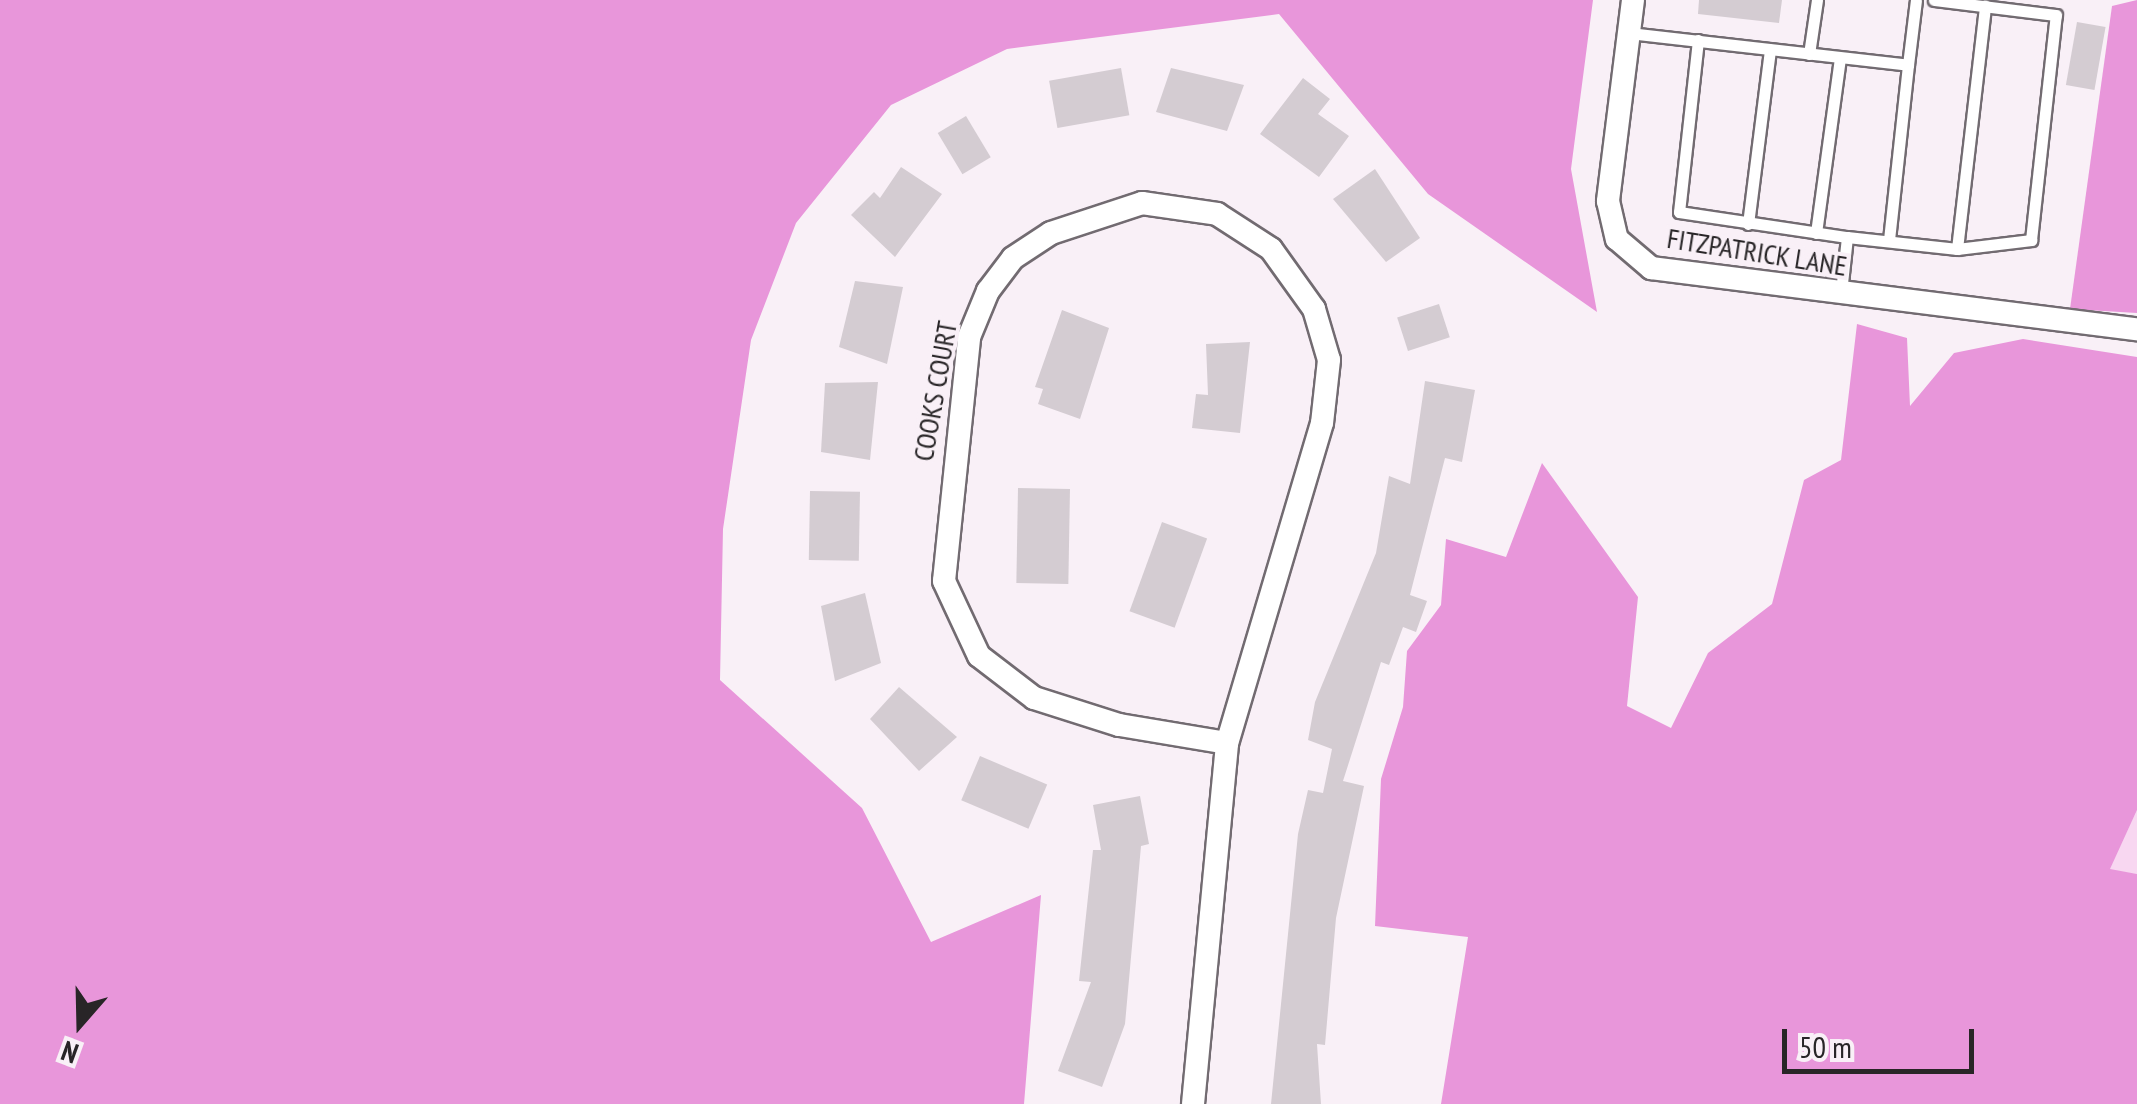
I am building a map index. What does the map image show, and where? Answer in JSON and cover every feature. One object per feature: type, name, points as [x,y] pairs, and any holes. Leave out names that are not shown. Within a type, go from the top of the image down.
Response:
[{"type":"street","name":"FITZPATRICK LANE","points":[[1633,0],[1608,200],[1617,239],[1651,268],[1840,296],[2137,329]]},
{"type":"street","name":"COOKS COURT","points":[[1194,1104],[1227,743],[1322,424],[1329,360],[1314,309],[1271,249],[1217,214],[1142,203],[1051,233],[1013,258],[988,290],[969,337],[944,581],[979,656],[1034,698],[1118,725],[1227,743]]},
{"type":"lane","points":[[1809,54],[1817,0]]},
{"type":"lane","points":[[1888,240],[1916,0]]},
{"type":"lane","points":[[1698,40],[1679,212],[1816,234],[1957,249],[2032,240],[2056,15],[1934,0]]},
{"type":"lane","points":[[1957,249],[1985,6]]},
{"type":"lane","points":[[1629,33],[1908,66]]},
{"type":"lane","points":[[1748,224],[1770,49]]},
{"type":"lane","points":[[1816,234],[1840,58]]},
{"type":"lane","points":[[1840,296],[1847,238]]},
{"type":"shaded area","points":[[0,0],[1593,0],[1571,169],[1597,312],[1428,194],[1279,14],[1007,49],[891,105],[796,223],[751,340],[723,529],[720,680],[862,808],[931,942],[1041,895],[1024,1104],[0,1104]]},
{"type":"shaded area","points":[[2137,0],[2137,313],[2070,309],[2112,6]]},
{"type":"shaded area","points":[[1857,324],[1907,338],[1910,406],[1954,353],[2023,339],[2137,357],[2137,810],[2110,869],[2137,874],[2137,1104],[1441,1104],[1468,937],[1375,926],[1381,779],[1403,707],[1407,651],[1441,605],[1446,539],[1506,557],[1542,463],[1638,597],[1627,706],[1671,728],[1708,653],[1772,604],[1804,480],[1841,460]]},
{"type":"shaded area","points":[[2137,810],[2137,874],[2109,870]]},
{"type":"building","points":[[1699,0],[1782,0],[1779,23],[1698,14]]},
{"type":"building","points":[[2077,22],[2106,27],[2094,90],[2066,85]]},
{"type":"building","points":[[1121,68],[1129,115],[1057,128],[1049,81]]},
{"type":"building","points":[[1171,68],[1244,85],[1227,131],[1156,112]]},
{"type":"building","points":[[1303,78],[1330,99],[1318,114],[1349,136],[1319,177],[1260,134]]},
{"type":"building","points":[[966,116],[991,157],[962,174],[938,133]]},
{"type":"building","points":[[901,167],[942,194],[895,257],[851,215],[874,192],[880,198]]},
{"type":"building","points":[[1375,169],[1420,238],[1386,262],[1333,199]]},
{"type":"building","points":[[855,281],[903,287],[887,364],[839,347]]},
{"type":"building","points":[[1439,304],[1450,337],[1408,351],[1397,318]]},
{"type":"building","points":[[1062,310],[1109,328],[1080,419],[1038,404],[1043,389],[1035,387]]},
{"type":"building","points":[[1250,342],[1240,433],[1192,428],[1196,394],[1208,395],[1206,344]]},
{"type":"building","points":[[1425,381],[1475,390],[1462,462],[1445,458],[1410,595],[1427,601],[1416,632],[1403,627],[1389,665],[1381,662],[1343,781],[1364,786],[1336,918],[1325,1045],[1317,1044],[1321,1104],[1271,1104],[1298,834],[1308,790],[1323,793],[1332,749],[1308,740],[1315,702],[1376,553],[1389,476],[1410,484]]},
{"type":"building","points":[[878,382],[870,460],[821,452],[825,383]]},
{"type":"building","points":[[1018,488],[1070,489],[1068,584],[1016,583]]},
{"type":"building","points":[[810,491],[860,492],[859,561],[809,560]]},
{"type":"building","points":[[1162,522],[1207,538],[1175,628],[1130,611]]},
{"type":"building","points":[[865,593],[881,663],[835,681],[821,606]]},
{"type":"building","points":[[899,687],[957,737],[919,771],[870,719]]},
{"type":"building","points":[[980,756],[1047,785],[1028,829],[961,800]]},
{"type":"building","points":[[1140,796],[1149,844],[1141,846],[1125,1024],[1102,1087],[1058,1071],[1091,982],[1079,981],[1093,850],[1101,850],[1093,805]]}]
